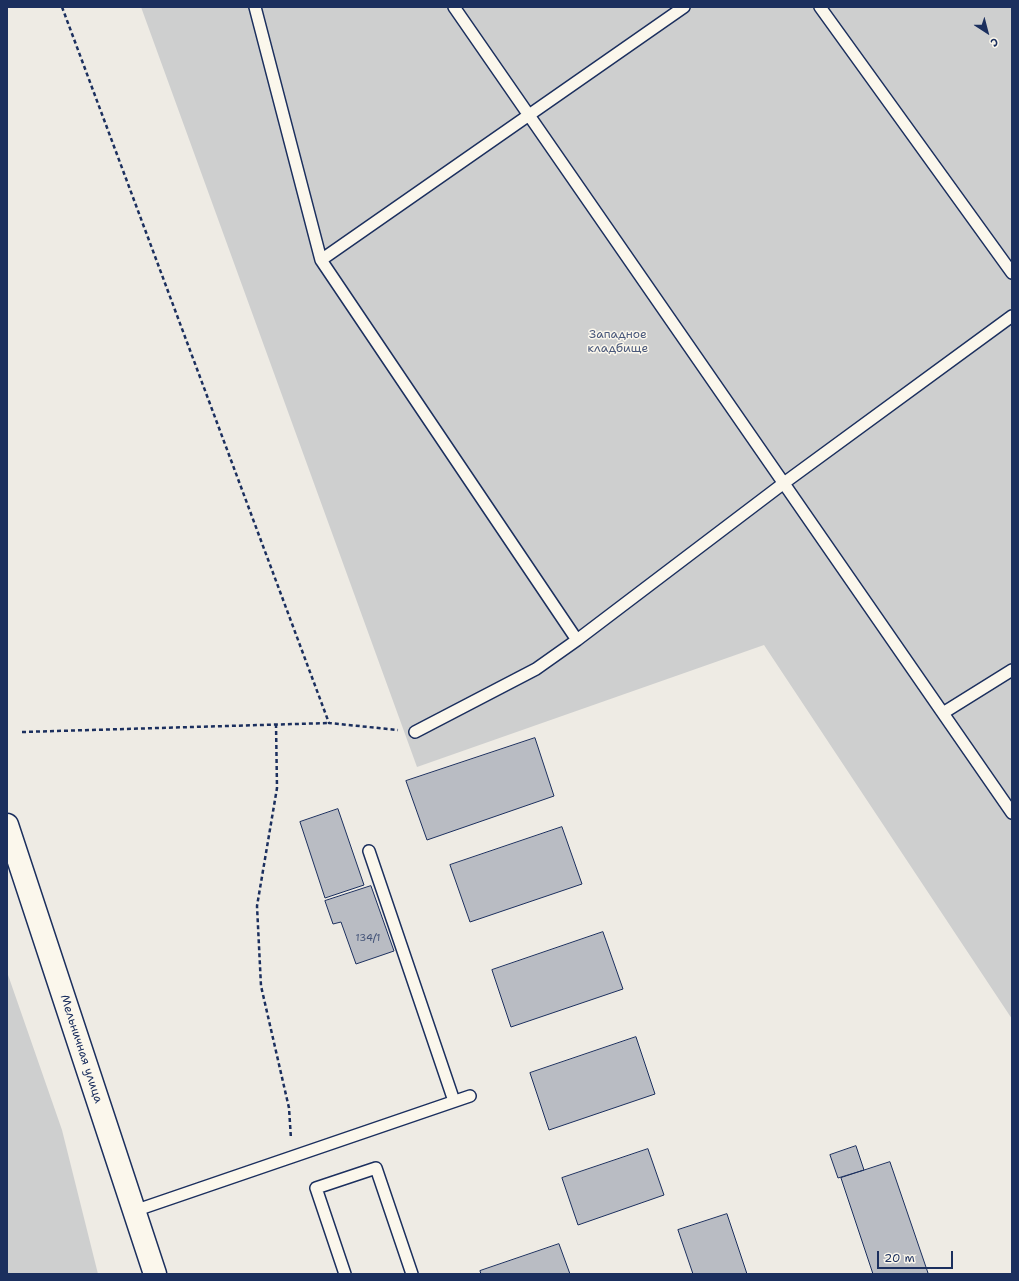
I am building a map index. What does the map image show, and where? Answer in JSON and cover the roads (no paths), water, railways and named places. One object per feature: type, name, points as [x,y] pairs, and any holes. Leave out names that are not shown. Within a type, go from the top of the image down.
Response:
[{"type":"main road","name":"Мельничная улица","points":[[7,825],[155,1274]]},
{"type":"lane","points":[[256,7],[321,260],[577,640]]},
{"type":"lane","points":[[454,7],[1012,813]]},
{"type":"lane","points":[[321,260],[684,7]]},
{"type":"lane","points":[[820,7],[1012,273]]},
{"type":"lane","points":[[415,732],[536,669],[577,640],[784,483],[1012,316]]},
{"type":"lane","points":[[943,713],[1012,670]]},
{"type":"lane","points":[[370,852],[454,1101]]},
{"type":"lane","points":[[134,1211],[470,1096]]},
{"type":"lane","points":[[346,1274],[316,1188],[376,1168],[412,1274]]},
{"type":"park label","name":"Западное кладбище","points":[[618,342]]}]
